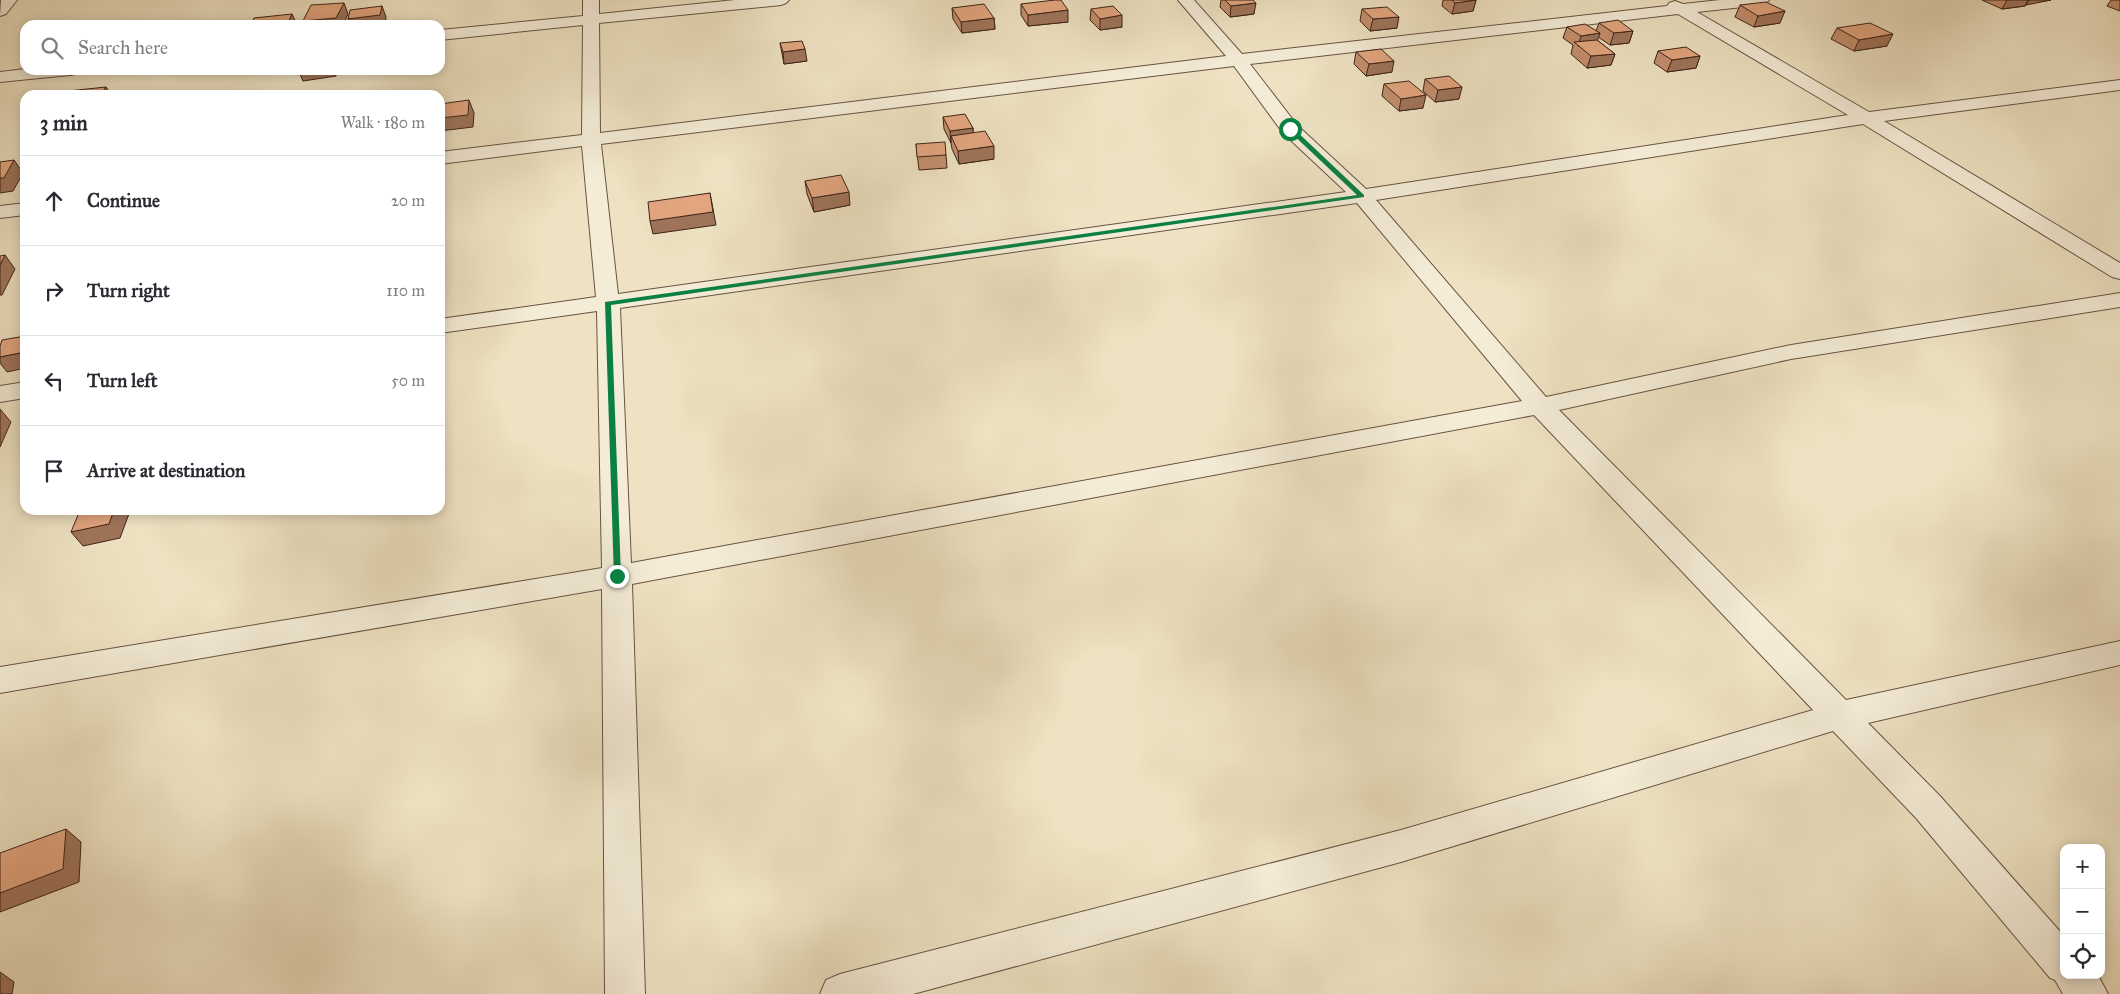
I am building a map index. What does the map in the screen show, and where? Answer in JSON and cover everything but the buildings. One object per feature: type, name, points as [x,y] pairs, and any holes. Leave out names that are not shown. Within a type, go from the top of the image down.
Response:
[{"type":"street","points":[[0,11],[9,0]]},
{"type":"street","points":[[445,34],[591,10],[781,0]]},
{"type":"street","points":[[1186,0],[1238,60],[1290,129],[1362,196],[1540,406],[1928,807],[2060,960]]},
{"type":"street","points":[[445,157],[1672,5],[1761,0]]},
{"type":"street","points":[[1672,5],[1866,118],[2120,272]]},
{"type":"street","points":[[591,10],[591,140],[608,303],[617,576],[625,994]]},
{"type":"street","points":[[0,77],[20,75]]},
{"type":"street","points":[[445,325],[1362,196],[1866,118],[2120,85]]},
{"type":"street","points":[[0,212],[20,210]]},
{"type":"street","points":[[0,680],[617,576],[1540,406],[1791,352],[2120,300]]},
{"type":"street","points":[[0,394],[20,391]]},
{"type":"street","points":[[840,994],[1402,846],[1841,715],[2120,653]]},
{"type":"street","points":[[2075,979],[2088,994]]},
{"type":"route","points":[[617,576],[608,303],[1362,196],[1290,129]]}]
